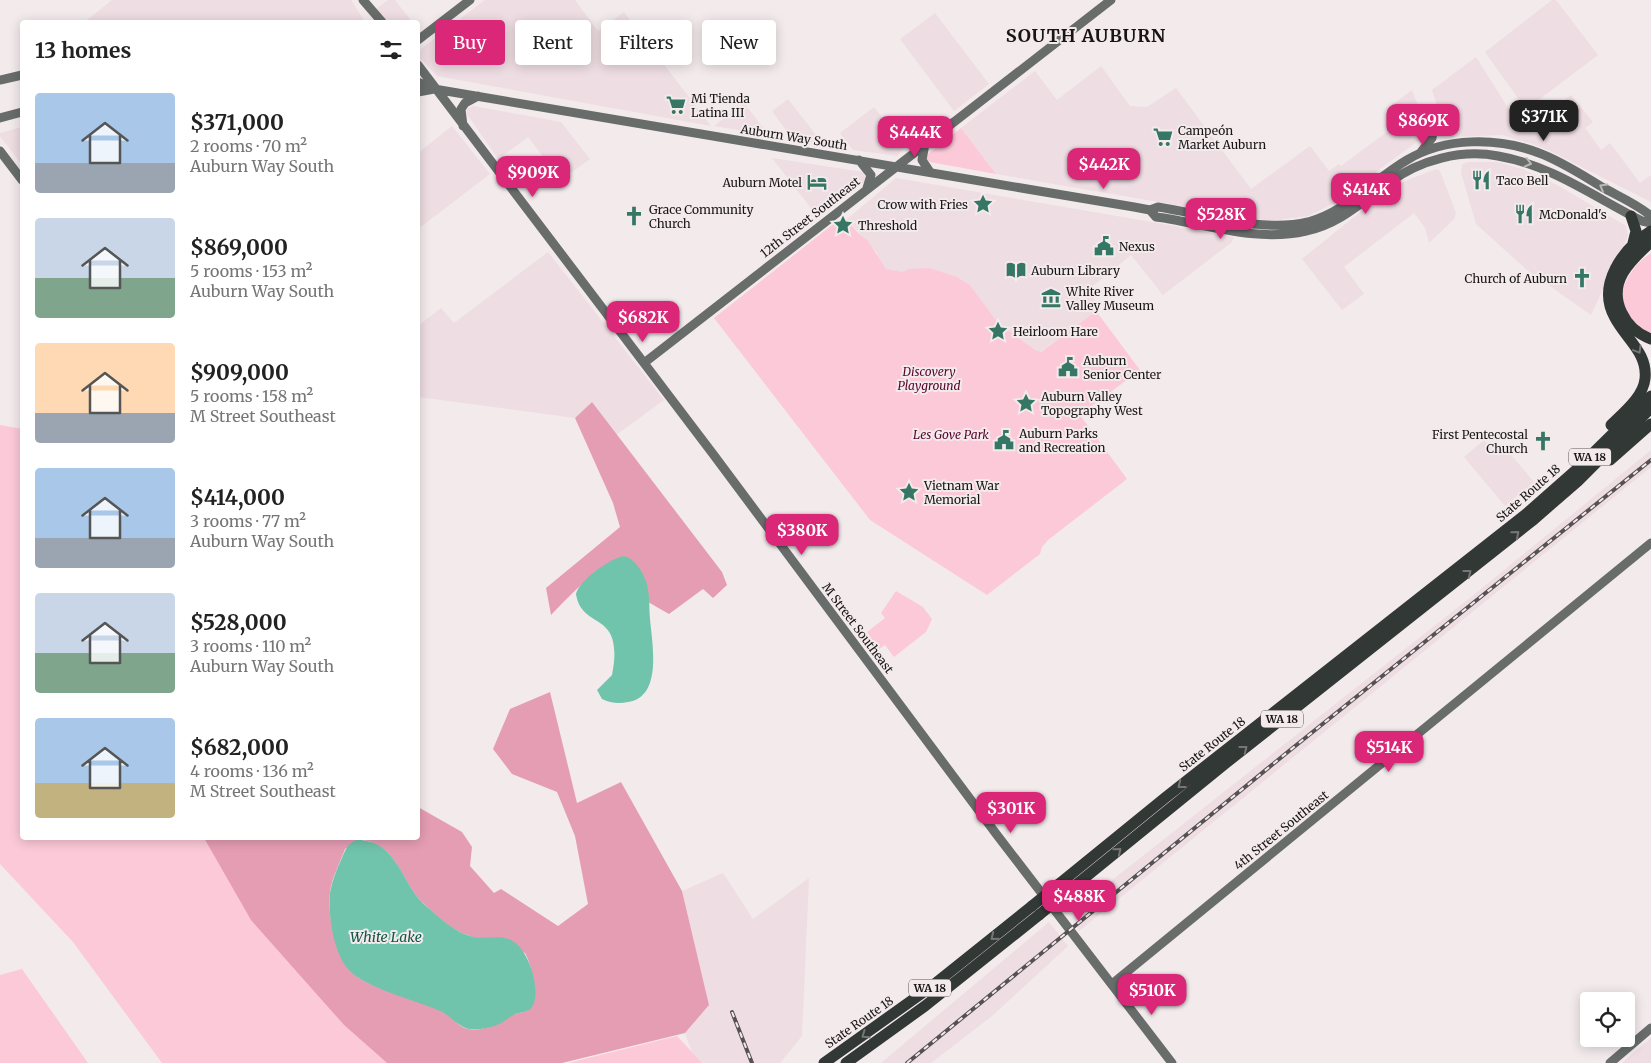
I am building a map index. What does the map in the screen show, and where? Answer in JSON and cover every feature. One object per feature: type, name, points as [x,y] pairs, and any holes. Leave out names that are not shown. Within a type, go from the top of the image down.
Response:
[{"type":"highway","points":[[1631,216],[1636,236],[1632,247]]},
{"type":"highway","points":[[1538,504],[1546,489],[1604,433],[1642,390],[1645,369],[1642,356],[1614,316],[1609,301],[1609,288],[1613,273],[1632,247],[1651,231]]},
{"type":"highway","points":[[1651,242],[1631,262],[1620,280],[1618,302],[1629,324],[1640,334],[1651,339]]},
{"type":"highway","points":[[1631,262],[1651,249]]},
{"type":"highway","name":"State Route 18","points":[[1529,518],[1538,504],[1651,396]]},
{"type":"highway","name":"State Route 18","points":[[846,1063],[925,1006],[1166,797],[1566,491],[1651,408]]},
{"type":"highway","points":[[1566,491],[1586,481],[1651,424]]},
{"type":"highway","name":"State Route 18","points":[[824,1063],[1036,911]]},
{"type":"main road","points":[[357,0],[373,20]]},
{"type":"main road","points":[[363,0],[380,20]]},
{"type":"main road","points":[[420,38],[470,0]]},
{"type":"main road","name":"12th Street Southeast","points":[[644,363],[1111,0]]},
{"type":"main road","name":"M Street Southeast","points":[[420,68],[462,126],[644,363],[992,828],[1172,1063]]},
{"type":"main road","points":[[0,80],[20,75]]},
{"type":"main road","name":"M Street Southeast","points":[[420,75],[434,89]]},
{"type":"main road","name":"Auburn Way South","points":[[420,83],[434,89],[1150,210],[1156,216],[1164,218],[1265,235],[1316,220],[1339,209],[1400,165],[1419,154],[1444,146],[1462,143],[1516,145],[1540,153],[1651,216]]},
{"type":"main road","name":"Auburn Way South","points":[[420,92],[434,89]]},
{"type":"main road","points":[[462,126],[461,108],[465,103],[478,96]]},
{"type":"main road","points":[[0,118],[20,113]]},
{"type":"main road","points":[[1419,154],[1432,138],[1434,124]]},
{"type":"main road","points":[[925,144],[922,160],[930,172]]},
{"type":"main road","points":[[1400,165],[1408,165],[1433,155],[1446,158],[1460,148],[1494,147],[1500,144]]},
{"type":"main road","points":[[0,151],[20,177]]},
{"type":"main road","name":"Auburn Way South","points":[[1287,230],[1314,229],[1335,221],[1404,173],[1446,158],[1474,154],[1497,155],[1536,165],[1631,216],[1651,223]]},
{"type":"main road","points":[[859,160],[871,175],[865,191]]},
{"type":"main road","name":"4th Street Southeast","points":[[1112,984],[1651,543]]},
{"type":"main road","points":[[1610,1063],[1651,1028]]},
{"type":"shaded area","points":[[112,0],[351,0],[364,20],[87,20]]},
{"type":"shaded area","points":[[388,0],[395,0],[410,20],[385,20],[376,9]]},
{"type":"shaded area","points":[[485,0],[575,0],[590,20],[515,20],[515,65],[591,65],[591,22],[598,31],[601,29],[601,65],[664,65],[711,126],[437,76],[420,58],[421,49],[435,38],[435,65],[505,65],[505,20],[459,20]]},
{"type":"shaded area","points":[[1552,0],[1556,0],[1598,55],[1528,108],[1525,108],[1485,52]]},
{"type":"shaded area","points":[[624,12],[630,20],[613,20]]},
{"type":"shaded area","points":[[935,13],[989,84],[954,111],[900,39]]},
{"type":"shaded area","points":[[1476,57],[1515,119],[1530,127],[1571,95],[1593,122],[1585,128],[1601,150],[1610,143],[1640,183],[1651,175],[1651,202],[1548,150],[1529,143],[1502,135],[1451,137],[1447,135],[1432,90]]},
{"type":"shaded area","points":[[1101,66],[1130,106],[1147,107],[1176,88],[1251,189],[1310,146],[1329,171],[1339,164],[1341,166],[1399,123],[1388,108],[1412,90],[1427,129],[1426,135],[1331,205],[1308,216],[1269,221],[996,174],[961,128],[1035,71],[1057,100]]},
{"type":"shaded area","points":[[788,99],[823,144],[793,140],[772,111]]},
{"type":"shaded area","points":[[744,103],[758,121],[769,135],[714,126]]},
{"type":"shaded area","points":[[473,106],[561,122],[590,159],[561,180],[528,137],[498,159],[467,114],[467,109]]},
{"type":"shaded area","points":[[874,107],[905,147],[897,156],[853,150],[840,133]]},
{"type":"shaded area","points":[[452,126],[490,174],[420,227],[420,151]]},
{"type":"shaded area","points":[[20,128],[20,162],[0,136],[0,133]]},
{"type":"shaded area","points":[[772,158],[863,172],[866,181],[818,217]]},
{"type":"shaded area","points":[[1467,162],[1498,162],[1522,169],[1559,186],[1626,226],[1628,236],[1591,315],[1527,270],[1476,224],[1461,173],[1462,165]]},
{"type":"shaded area","points":[[1436,169],[1440,171],[1456,213],[1454,219],[1429,243],[1425,228],[1414,213],[1344,267],[1364,294],[1342,310],[1302,259],[1385,192],[1405,181]]},
{"type":"shaded area","points":[[896,178],[1234,237],[1232,242],[1163,295],[1131,255],[1088,290],[1095,300],[1091,304],[1096,311],[1040,352],[1034,350],[998,323],[970,285],[957,277],[896,272],[886,269],[879,260],[877,253],[847,219]]},
{"type":"shaded area","points":[[548,252],[664,400],[616,435],[592,402],[575,418],[420,397],[420,324],[441,308],[454,323]]},
{"type":"shaded area","points":[[592,402],[722,572],[727,585],[713,598],[703,589],[669,614],[648,602],[647,588],[642,575],[635,565],[624,556],[594,574],[576,589],[551,615],[546,588],[620,527],[613,503],[575,418]]},
{"type":"shaded area","points":[[1484,440],[1498,456],[1506,449],[1534,482],[1505,506],[1464,457]]},
{"type":"shaded area","points":[[1651,450],[1651,467],[1079,931],[1073,911],[1471,597]]},
{"type":"shaded area","points":[[550,692],[577,803],[621,782],[682,891],[709,1005],[685,1033],[562,1063],[387,1063],[344,1025],[251,920],[205,840],[364,840],[420,840],[420,808],[462,832],[472,847],[470,866],[494,893],[501,889],[558,926],[588,904],[575,836],[557,792],[512,774],[493,749],[510,709]],"holes":[[[364,840],[376,844],[393,859],[417,897],[447,924],[470,936],[525,953],[530,964],[534,988],[533,1002],[530,1009],[481,1029],[468,1029],[462,1027],[440,1010],[373,985],[359,978],[351,971],[344,962],[335,939],[329,902],[331,886],[345,849]]]},
{"type":"shaded area","points":[[723,873],[753,919],[809,878],[802,1036],[780,1063],[696,1063],[685,1033],[709,1005],[682,891]]},
{"type":"shaded area","points":[[1049,922],[1068,946],[992,1016],[931,1063],[881,1063]]},
{"type":"shaded area","points":[[1651,1038],[1651,1063],[1622,1063],[1632,1054]]},
{"type":"green space","points":[[961,128],[996,174],[930,162],[926,159],[928,154]]},
{"type":"green space","name":"Les Gove Park","points":[[841,218],[847,219],[857,232],[868,241],[886,269],[902,272],[909,269],[929,268],[957,277],[970,285],[998,323],[1035,350],[1041,352],[1096,311],[1140,370],[1080,415],[1127,479],[1048,540],[1042,547],[1040,554],[987,595],[870,520],[714,318]]},
{"type":"green space","points":[[1651,253],[1651,334],[1635,323],[1627,314],[1623,304],[1623,295],[1625,285],[1635,267]]},
{"type":"green space","points":[[0,425],[20,429],[20,840],[205,840],[248,913],[344,1025],[387,1063],[162,1063],[73,942],[0,864]]},
{"type":"green space","points":[[896,591],[923,607],[932,619],[926,632],[894,657],[885,645],[879,649],[867,632],[885,618],[881,613]]},
{"type":"green space","points":[[22,969],[88,1063],[0,1063],[0,975]]},
{"type":"green space","points":[[677,1036],[702,1063],[568,1063]]},
{"type":"water","points":[[624,556],[638,566],[647,586],[653,668],[651,680],[639,698],[618,703],[602,699],[597,690],[612,675],[613,639],[608,630],[580,606],[576,594],[583,582],[596,570]]},
{"type":"water","name":"White Lake","points":[[356,840],[370,842],[381,847],[390,855],[418,897],[454,929],[474,937],[500,937],[514,942],[525,954],[535,982],[536,992],[532,1007],[492,1027],[469,1029],[461,1026],[440,1011],[378,988],[356,976],[348,969],[335,943],[330,912],[330,893],[334,876],[345,851]]},
{"type":"railway","points":[[907,1063],[1289,751],[1651,460]]},
{"type":"railway","points":[[732,1012],[752,1063]]},
{"type":"place","name":"Mi Tienda Latina III","points":[[676,105]]},
{"type":"place","name":"Campeón Market Auburn","points":[[1163,137]]},
{"type":"place","name":"Taco Bell","points":[[1481,180]]},
{"type":"place","name":"Auburn Motel","points":[[817,182]]},
{"type":"place","name":"Crow with Fries","points":[[983,204]]},
{"type":"place","name":"McDonald's","points":[[1524,214]]},
{"type":"place","name":"Grace Community Church","points":[[634,216]]},
{"type":"place","name":"Threshold","points":[[843,225]]},
{"type":"place","name":"Nexus","points":[[1104,246]]},
{"type":"place","name":"Auburn Library","points":[[1016,270]]},
{"type":"place","name":"Church of Auburn","points":[[1582,278]]},
{"type":"place","name":"White River Valley Museum","points":[[1051,298]]},
{"type":"place","name":"Heirloom Hare","points":[[998,331]]},
{"type":"place","name":"Auburn Senior Center","points":[[1068,367]]},
{"type":"place","name":"Auburn Valley Topography West","points":[[1026,403]]},
{"type":"place","name":"Auburn Parks and Recreation","points":[[1004,440]]},
{"type":"place","name":"First Pentecostal Church","points":[[1543,441]]},
{"type":"place","name":"Vietnam War Memorial","points":[[909,492]]},
{"type":"district","name":"SOUTH AUBURN","points":[[1086,35]]},
{"type":"park label","name":"Discovery Playground","points":[[929,378]]}]
